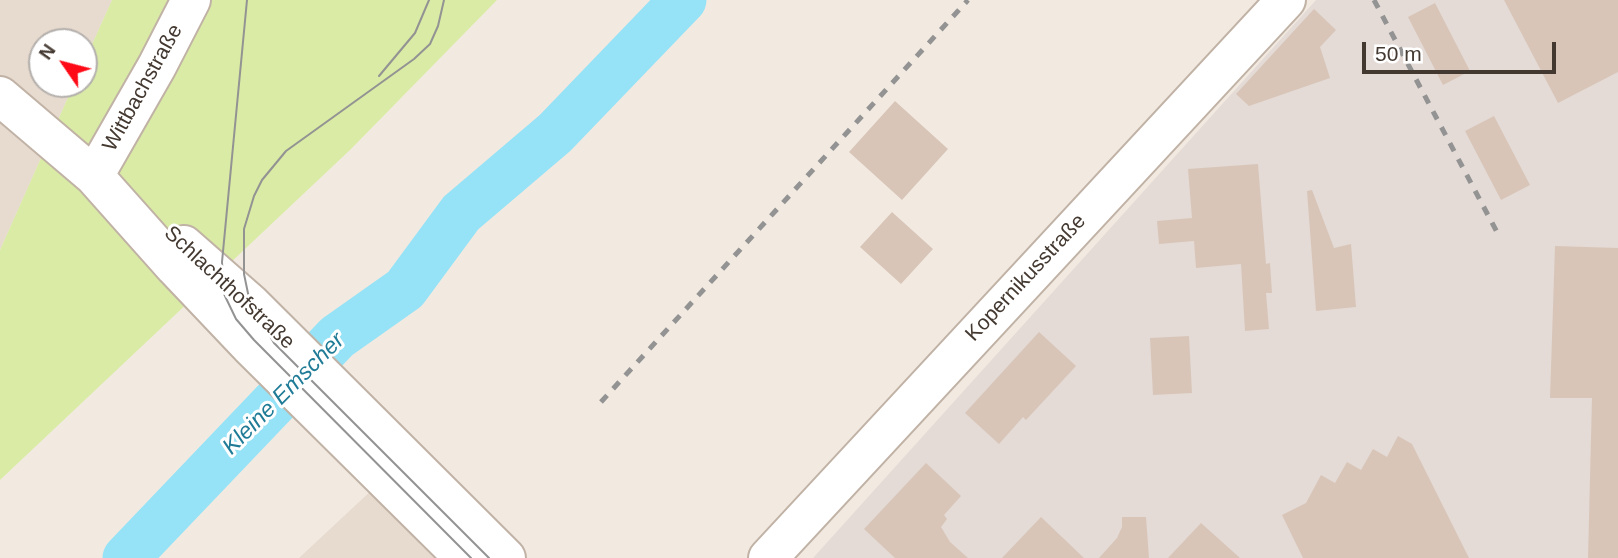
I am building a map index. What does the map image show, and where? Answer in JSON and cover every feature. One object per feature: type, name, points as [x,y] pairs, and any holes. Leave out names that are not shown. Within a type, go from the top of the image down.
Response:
[{"type":"street","name":"Wittbachstraße","points":[[94,176],[191,0]]},
{"type":"street","name":"Kopernikusstraße","points":[[768,558],[1286,0]]},
{"type":"street","name":"Schlachthofstraße","points":[[0,96],[94,176],[175,267],[260,335],[349,423],[506,558]]},
{"type":"street","name":"Schlachthofstraße","points":[[349,423],[464,558]]},
{"type":"shaded area","points":[[0,0],[112,0],[98,31],[98,28],[28,28],[28,98],[68,98],[0,250]]},
{"type":"shaded area","points":[[1316,0],[1618,0],[1618,558],[813,558]]},
{"type":"shaded area","points":[[374,488],[440,558],[299,558]]},
{"type":"green space","points":[[112,0],[497,0],[351,149],[0,480],[0,250],[68,98],[98,98],[98,31]]},
{"type":"building","points":[[1504,0],[1618,0],[1618,72],[1558,103]]},
{"type":"building","points":[[1435,3],[1470,71],[1443,85],[1408,17]]},
{"type":"building","points":[[1314,9],[1336,30],[1320,47],[1330,78],[1249,106],[1236,94]]},
{"type":"building","points":[[895,101],[948,149],[902,200],[849,152]]},
{"type":"building","points":[[1494,116],[1530,185],[1501,200],[1465,131]]},
{"type":"building","points":[[1258,164],[1266,264],[1270,263],[1272,293],[1266,293],[1269,329],[1245,331],[1241,264],[1196,268],[1194,241],[1159,244],[1157,221],[1192,218],[1188,169]]},
{"type":"building","points":[[1312,190],[1334,248],[1351,244],[1356,307],[1316,311],[1307,191]]},
{"type":"building","points":[[892,212],[933,249],[901,284],[860,247]]},
{"type":"building","points":[[1555,246],[1618,248],[1618,558],[1588,558],[1592,398],[1550,398]]},
{"type":"building","points":[[1039,332],[1076,366],[1026,420],[1023,417],[999,444],[965,413]]},
{"type":"building","points":[[1189,336],[1192,393],[1153,395],[1150,338]]},
{"type":"building","points":[[1398,436],[1412,444],[1469,558],[1303,558],[1282,515],[1306,503],[1321,475],[1335,483],[1347,462],[1361,470],[1373,449],[1387,457]]},
{"type":"building","points":[[926,463],[961,496],[944,515],[947,519],[941,527],[950,542],[968,558],[895,558],[864,529]]},
{"type":"building","points":[[1041,517],[1084,558],[1002,558]]},
{"type":"building","points":[[1122,517],[1146,517],[1149,558],[1099,558],[1117,538],[1122,527]]},
{"type":"building","points":[[1201,523],[1240,558],[1168,558]]},
{"type":"waterway","name":"Kleine Emscher","points":[[126,558],[337,337],[405,289],[461,213],[555,133],[683,0]]},
{"type":"tram line","points":[[247,0],[222,262],[224,294],[236,319],[254,340],[471,558]]},
{"type":"tram line","points":[[379,76],[415,33],[429,0]]},
{"type":"tram line","points":[[444,0],[438,26],[430,44],[414,59],[286,151],[262,180],[244,229],[244,274],[250,303],[274,343],[489,558]]},
{"type":"railway","points":[[601,402],[968,0]]},
{"type":"railway","points":[[1374,0],[1498,234]]}]
